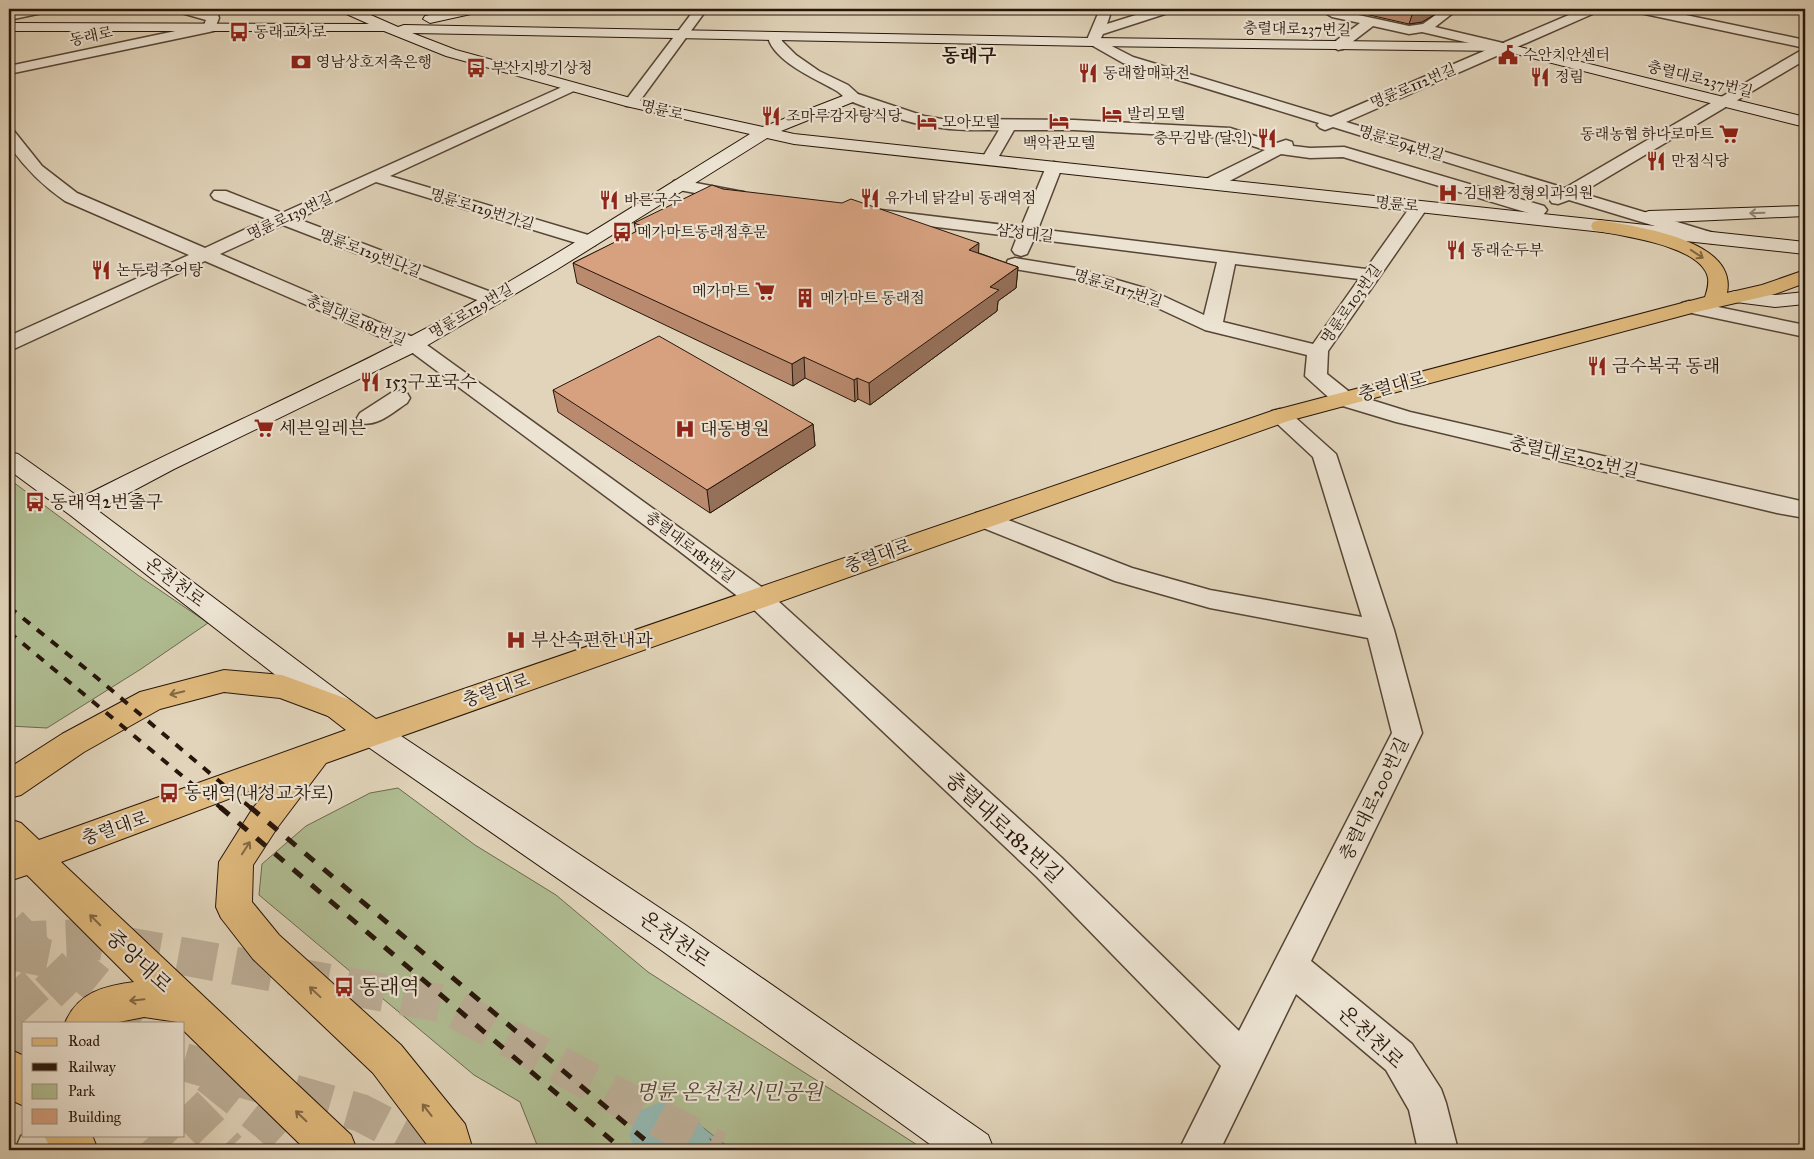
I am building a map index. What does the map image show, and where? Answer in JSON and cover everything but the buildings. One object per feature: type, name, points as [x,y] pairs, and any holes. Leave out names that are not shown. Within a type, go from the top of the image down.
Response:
[{"type":"main road","points":[[1608,227],[1667,241],[1699,255],[1713,268],[1718,277],[1714,302]]},
{"type":"main road","name":"충렬대로","points":[[17,852],[154,814],[362,737],[1280,416],[1689,307],[1768,290],[1805,276]]},
{"type":"main road","points":[[9,785],[73,743],[150,700],[224,681],[282,687],[339,708],[362,737]]},
{"type":"main road","points":[[317,753],[265,818],[236,862],[234,908],[266,947],[387,1059],[450,1139],[452,1150]]},
{"type":"main road","name":"중앙대로","points":[[17,852],[186,1004],[336,1150]]},
{"type":"main road","points":[[85,1022],[107,1004],[144,999],[186,1004]]},
{"type":"main road","points":[[9,1069],[22,1084]]},
{"type":"main road","points":[[66,1136],[77,1150]]},
{"type":"street","points":[[9,16],[43,9]]},
{"type":"street","points":[[182,9],[213,18],[209,28]]},
{"type":"street","name":"명륜로","points":[[347,9],[439,49],[631,103],[794,139],[1419,206],[1532,214],[1608,227],[1805,248]]},
{"type":"street","name":"동래로","points":[[9,26],[388,28],[475,9]]},
{"type":"street","points":[[631,103],[701,9]]},
{"type":"street","points":[[1095,37],[1106,9]]},
{"type":"street","points":[[1095,37],[1167,9]]},
{"type":"street","points":[[1331,9],[1331,12],[1336,14],[1370,22],[1409,30],[1425,29],[1504,47]]},
{"type":"street","points":[[1425,29],[1452,9]]},
{"type":"street","name":"명륜로112번길","points":[[1210,184],[1331,122],[1593,9]]},
{"type":"street","points":[[1640,9],[1805,44]]},
{"type":"street","points":[[1338,46],[1370,22]]},
{"type":"street","name":"동래로","points":[[9,70],[209,28]]},
{"type":"street","name":"충렬대로237번길","points":[[388,28],[775,37],[1095,37],[1338,46],[1504,47],[1805,122]]},
{"type":"street","points":[[775,37],[776,42],[791,58],[814,74],[843,88],[853,98],[910,117],[942,124],[1081,125],[1230,133],[1278,148],[1310,152],[1344,152],[1532,214],[1805,54]]},
{"type":"street","name":"명륜로94번길","points":[[1095,37],[1128,60],[1711,238]]},
{"type":"street","name":"명륜로139번길","points":[[9,344],[571,87]]},
{"type":"street","name":"명륜로129번길","points":[[79,509],[165,464],[311,396],[413,344],[589,241],[763,133],[853,98]]},
{"type":"street","points":[[892,129],[910,117]]},
{"type":"street","points":[[989,160],[1009,125]]},
{"type":"street","name":"충렬대로181번길","points":[[9,134],[36,171],[49,184],[71,197],[413,344],[758,598]]},
{"type":"street","name":"명륜로117번길","points":[[1054,167],[1014,269],[1076,274],[1141,293],[1212,326],[1318,351]]},
{"type":"street","name":"명륜로129번가길","points":[[376,177],[589,241]]},
{"type":"street","points":[[680,185],[752,199]]},
{"type":"street","name":"명륜로129번나길","points":[[220,195],[492,299]]},
{"type":"street","name":"명륜로103번길","points":[[1344,399],[1316,376],[1318,351],[1419,206]]},
{"type":"street","points":[[1608,227],[1647,218],[1805,211]]},
{"type":"street","name":"삼성대길","points":[[860,213],[1371,275]]},
{"type":"street","points":[[1212,326],[1227,258]]},
{"type":"street","points":[[1735,297],[1775,301],[1805,298]]},
{"type":"street","points":[[1689,307],[1805,331]]},
{"type":"street","points":[[368,418],[398,398]]},
{"type":"street","name":"충렬대로202번길","points":[[1344,399],[1404,417],[1805,510]]},
{"type":"street","name":"충렬대로200번길","points":[[1199,1150],[1407,733],[1380,630],[1324,454],[1280,416]]},
{"type":"street","name":"온천천로","points":[[9,459],[79,509],[339,708]]},
{"type":"street","points":[[1777,505],[1805,495]]},
{"type":"street","points":[[985,519],[1124,575],[1210,599],[1380,630]]},
{"type":"street","name":"충렬대로182번길","points":[[758,598],[1048,867],[1243,1062]]},
{"type":"street","name":"온천천로","points":[[362,737],[674,938],[973,1150]]},
{"type":"street","name":"온천천로","points":[[1291,967],[1399,1057],[1427,1104],[1438,1150]]},
{"type":"street","points":[[35,1150],[53,1136]]},
{"type":"green space","points":[[9,479],[139,576],[208,623],[141,669],[47,728],[9,726]]},
{"type":"green space","name":"명륜 온천천시민공원","points":[[398,788],[475,845],[556,895],[648,972],[925,1150],[539,1150],[520,1102],[474,1075],[259,895],[262,864],[306,826],[370,793]]},
{"type":"water","points":[[692,1119],[732,1150],[664,1150],[669,1141]]},
{"type":"waterway","points":[[663,1135],[680,1150]]},
{"type":"tunnel","points":[[9,925],[103,1022]]},
{"type":"tunnel","points":[[9,941],[83,938],[445,1004],[718,1150]]},
{"type":"tunnel","points":[[11,951],[71,963],[143,1022]]},
{"type":"tunnel","points":[[9,984],[44,1022]]},
{"type":"tunnel","points":[[9,1037],[22,1036]]},
{"type":"tunnel","points":[[185,1062],[361,1113],[432,1150]]},
{"type":"tunnel","points":[[209,1075],[269,1123],[298,1150]]},
{"type":"tunnel","points":[[185,1106],[228,1150]]},
{"type":"tunnel","points":[[152,1136],[165,1150]]},
{"type":"railway","points":[[9,607],[96,677],[251,808]]},
{"type":"railway","points":[[9,632],[221,808]]},
{"type":"railway","points":[[220,807],[623,1150]]},
{"type":"railway","points":[[250,807],[657,1150]]},
{"type":"place","name":"동래교차로","points":[[239,32]]},
{"type":"place","name":"수안치안센터","points":[[1508,55]]},
{"type":"place","name":"영남상호저축은행","points":[[301,62]]},
{"type":"place","name":"부산지방기상청","points":[[476,68]]},
{"type":"place","name":"동래할매파전","points":[[1088,73]]},
{"type":"place","name":"정림","points":[[1540,77]]},
{"type":"place","name":"발리모텔","points":[[1112,114]]},
{"type":"place","name":"조마루감자탕식당","points":[[771,116]]},
{"type":"place","name":"백악관모텔","points":[[1059,121]]},
{"type":"place","name":"모아모텔","points":[[927,122]]},
{"type":"place","name":"동래농협 하나로마트","points":[[1729,134]]},
{"type":"place","name":"충무김밥 (달인)","points":[[1267,138]]},
{"type":"place","name":"만점식당","points":[[1656,161]]},
{"type":"place","name":"김태환정형외과의원","points":[[1448,193]]},
{"type":"place","name":"유가네 닭갈비 동래역점","points":[[870,198]]},
{"type":"place","name":"바른국수","points":[[609,200]]},
{"type":"place","name":"메가마트동래점후문","points":[[622,232]]},
{"type":"place","name":"동래순두부","points":[[1456,250]]},
{"type":"place","name":"논두렁추어탕","points":[[101,270]]},
{"type":"place","name":"메가마트","points":[[765,291]]},
{"type":"place","name":"메가마트 동래점","points":[[805,298]]},
{"type":"place","name":"금수복국 동래","points":[[1597,366]]},
{"type":"place","name":"153구포국수","points":[[370,382]]},
{"type":"place","name":"세븐일레븐","points":[[264,428]]},
{"type":"place","name":"대동병원","points":[[685,429]]},
{"type":"place","name":"동래역2번출구","points":[[35,502]]},
{"type":"place","name":"부산속편한내과","points":[[516,640]]},
{"type":"place","name":"동래역(내성교차로)","points":[[169,793]]},
{"type":"place","name":"동래역","points":[[344,987]]},
{"type":"district","name":"동래구","points":[[969,55]]}]
